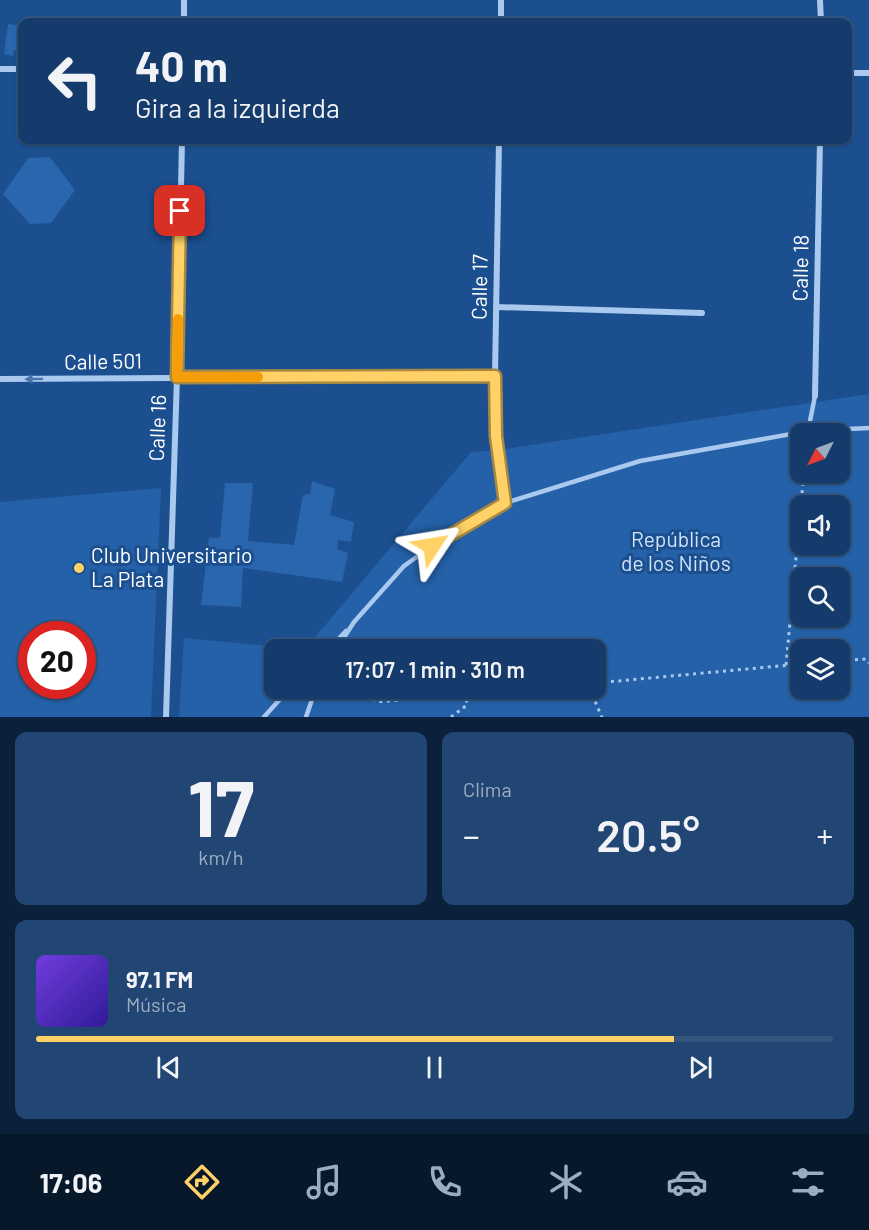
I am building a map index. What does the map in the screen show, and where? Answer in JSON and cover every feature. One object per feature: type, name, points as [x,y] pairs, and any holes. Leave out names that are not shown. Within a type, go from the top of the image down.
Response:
[{"type":"street","points":[[184,0],[184,18]]},
{"type":"street","points":[[501,0],[501,18]]},
{"type":"street","points":[[820,0],[821,18]]},
{"type":"street","points":[[0,69],[18,69]]},
{"type":"street","points":[[852,73],[869,74]]},
{"type":"street","name":"Calle 16","points":[[165,717],[177,377],[182,144]]},
{"type":"street","name":"Calle 17","points":[[496,436],[499,144]]},
{"type":"street","name":"Calle 18","points":[[815,396],[820,144]]},
{"type":"street","points":[[496,307],[702,313]]},
{"type":"street","name":"Calle 501","points":[[0,380],[495,376]]},
{"type":"lane","points":[[810,423],[815,396]]},
{"type":"lane","points":[[850,429],[869,428]]},
{"type":"lane","points":[[338,639],[404,566],[446,536],[505,503],[640,461],[790,434]]},
{"type":"lane","points":[[496,436],[505,503]]},
{"type":"lane","points":[[343,639],[354,622]]},
{"type":"lane","points":[[264,717],[280,699]]},
{"type":"lane","points":[[306,717],[312,699]]},
{"type":"path","points":[[786,665],[803,483]]},
{"type":"path","points":[[850,660],[866,659],[869,663]]},
{"type":"path","points":[[606,682],[790,665]]},
{"type":"path","points":[[373,699],[378,702],[411,699]]},
{"type":"path","points":[[451,717],[467,705],[466,699]]},
{"type":"path","points":[[594,699],[603,717]]},
{"type":"green space","name":"República de los Niños","points":[[869,394],[869,717],[179,717],[184,638],[264,646],[264,699],[606,699],[606,639],[313,639],[471,452],[498,450]]},
{"type":"green space","name":"Club Universitario La Plata","points":[[161,488],[151,717],[0,717],[0,502]]},
{"type":"building","points":[[8,24],[18,25],[18,50],[14,50],[13,56],[4,54]]},
{"type":"building","points":[[50,157],[75,190],[51,223],[30,224],[3,194],[28,158]]},
{"type":"building","points":[[312,481],[335,489],[330,515],[354,522],[351,542],[338,540],[337,549],[348,553],[342,582],[243,568],[241,607],[201,605],[209,538],[220,538],[225,483],[253,483],[248,541],[294,545],[303,495],[310,494]]},
{"type":"slow traffic","points":[[178,319],[177,377],[258,377]]},
{"type":"place","name":"Club Universitario La Plata","points":[[79,568]]},
{"type":"route","points":[[180,211],[177,377],[495,376],[496,436],[505,503],[432,546]]}]
